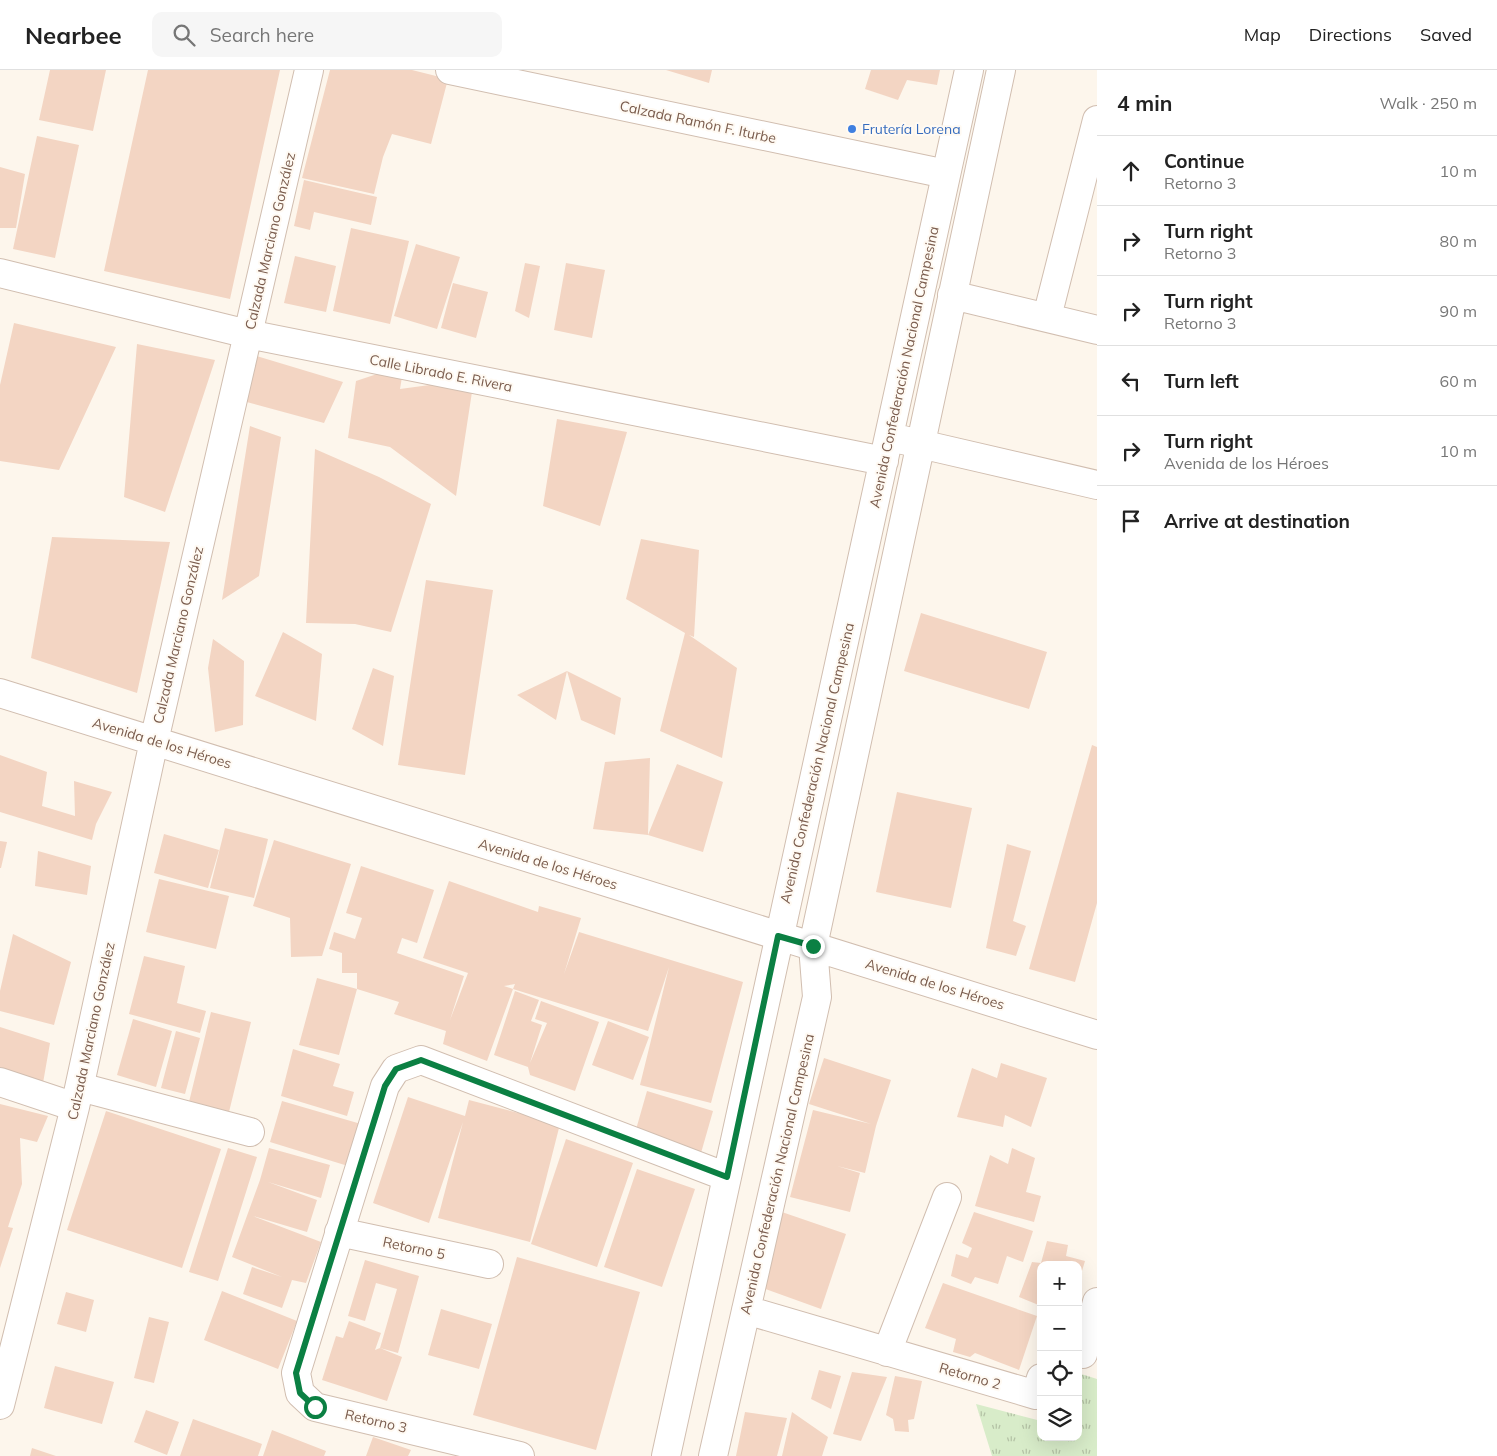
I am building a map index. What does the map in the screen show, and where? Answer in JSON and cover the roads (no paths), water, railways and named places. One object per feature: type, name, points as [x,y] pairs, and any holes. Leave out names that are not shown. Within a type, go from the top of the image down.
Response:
[{"type":"street","name":"Calzada Marciano González","points":[[0,1405],[77,1097],[154,741],[309,70]]},
{"type":"street","name":"Calzada Ramón F. Iturbe","points":[[450,70],[946,174]]},
{"type":"street","name":"Avenida Confederación Nacional Campesina","points":[[666,1456],[778,936],[969,70]]},
{"type":"street","name":"Avenida Confederación Nacional Campesina","points":[[713,1456],[817,997],[813,946],[1001,70]]},
{"type":"street","points":[[1047,317],[1097,120]]},
{"type":"street","name":"Calle Librado E. Rivera","points":[[0,272],[248,334],[886,449],[920,444],[1097,485]]},
{"type":"street","points":[[952,295],[1097,330]]},
{"type":"street","points":[[851,610],[882,619]]},
{"type":"street","name":"Avenida de los Héroes","points":[[0,693],[1097,1035]]},
{"type":"street","name":"Retorno 3","points":[[520,1456],[315,1407],[300,1393],[296,1373],[385,1086],[396,1069],[421,1060],[727,1177]]},
{"type":"street","points":[[0,1082],[250,1132]]},
{"type":"street","points":[[887,1352],[947,1197]]},
{"type":"street","name":"Retorno 5","points":[[339,1232],[489,1264]]},
{"type":"street","points":[[1082,1354],[1097,1302]]},
{"type":"street","name":"Retorno 2","points":[[746,1310],[1036,1396],[1037,1392]]},
{"type":"place","name":"Frutería Lorena","points":[[852,129]]}]
